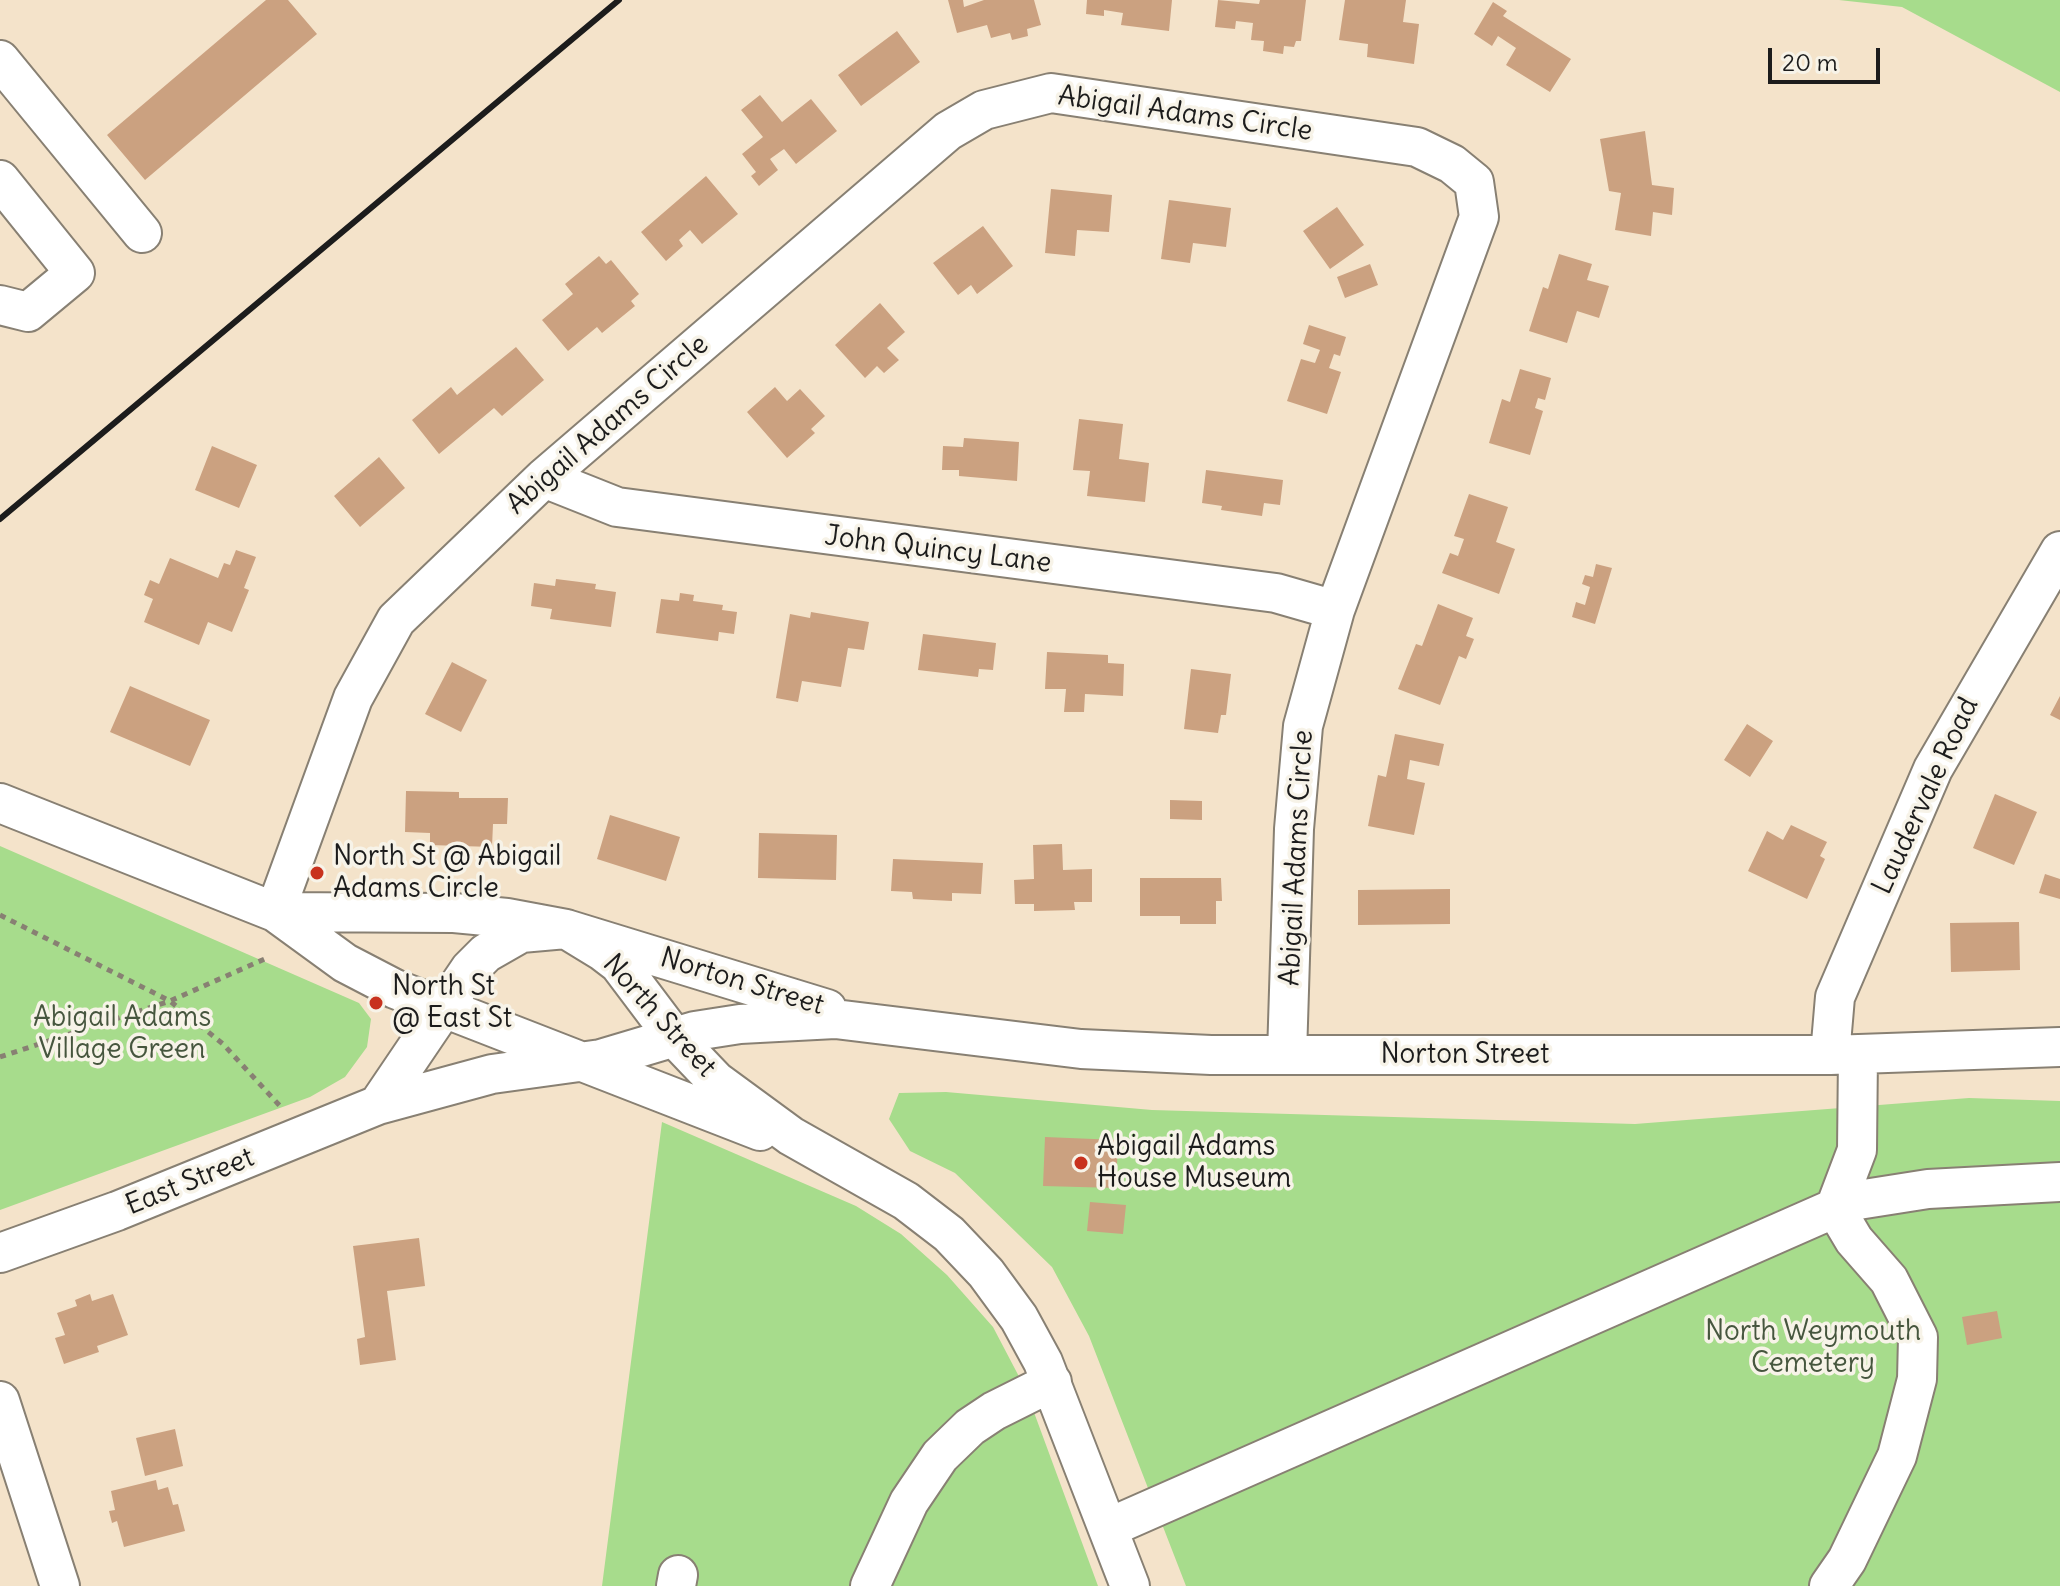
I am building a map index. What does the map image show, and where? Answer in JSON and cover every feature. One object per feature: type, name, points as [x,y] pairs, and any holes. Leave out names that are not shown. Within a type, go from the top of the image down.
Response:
[{"type":"street","points":[[0,60],[142,233]]},
{"type":"street","name":"Abigail Adams Circle","points":[[275,912],[353,698],[396,620],[544,478],[948,131],[984,110],[1051,93],[1417,147],[1452,164],[1474,182],[1479,217],[1335,610],[1303,726],[1294,829],[1287,1055]]},
{"type":"street","points":[[0,305],[28,312],[75,273],[2,187]]},
{"type":"street","name":"John Quincy Lane","points":[[544,478],[617,507],[1276,593],[1335,610]]},
{"type":"street","name":"Laudervale Road","points":[[1835,1208],[1857,1150],[1835,997],[1933,769],[2060,551]]},
{"type":"street","name":"North Street","points":[[0,803],[275,912],[345,963],[395,989],[833,1160]]},
{"type":"street","name":"North Street","points":[[275,912],[454,913],[507,918],[566,929],[619,964],[674,1037],[739,1100],[833,1160],[906,1201],[968,1252],[1019,1318],[1052,1382],[1130,1586]]},
{"type":"street","points":[[378,1105],[470,969],[502,941],[521,933],[566,929]]},
{"type":"street","name":"Norton Street","points":[[566,929],[872,1021]]},
{"type":"street","name":"Norton Street","points":[[583,1062],[674,1037],[775,1020],[872,1021],[1081,1049],[1287,1055],[1844,1055],[2060,1047]]},
{"type":"street","name":"East Street","points":[[0,1253],[132,1205],[378,1105],[521,1067],[583,1062]]},
{"type":"street","points":[[1108,1528],[1835,1208],[1858,1200],[1928,1189],[2060,1182]]},
{"type":"street","points":[[1829,1586],[1847,1560],[1897,1456],[1917,1379],[1918,1337],[1889,1280],[1854,1240],[1835,1208]]},
{"type":"street","points":[[870,1586],[909,1502],[940,1456],[970,1427],[994,1411],[1052,1382]]},
{"type":"street","points":[[0,1401],[60,1586]]},
{"type":"path","points":[[0,915],[170,1001],[223,1044],[276,1098],[283,1110]]},
{"type":"path","points":[[0,1057],[170,1001],[269,957]]},
{"type":"green space","points":[[1839,0],[2060,0],[2060,92],[1902,7]]},
{"type":"green space","name":"Abigail Adams Village Green","points":[[0,846],[359,1003],[371,1019],[367,1047],[345,1077],[310,1097],[0,1210]]},
{"type":"green space","name":"North Weymouth Cemetery","points":[[946,1092],[1152,1110],[1635,1124],[1969,1098],[2060,1101],[2060,1586],[1186,1586],[1089,1336],[1052,1267],[955,1173],[910,1151],[889,1119],[899,1093]]},
{"type":"green space","points":[[662,1122],[856,1206],[901,1234],[947,1275],[993,1327],[1025,1388],[1098,1586],[602,1586]]},
{"type":"building","points":[[266,0],[288,0],[317,34],[145,180],[107,135]]},
{"type":"building","points":[[948,0],[963,0],[964,7],[984,0],[1034,0],[1041,25],[1027,29],[1028,36],[1012,40],[1010,33],[991,38],[987,25],[957,33]]},
{"type":"building","points":[[1087,0],[1172,0],[1169,31],[1121,25],[1123,13],[1104,10],[1104,16],[1086,14]]},
{"type":"building","points":[[1218,0],[1259,4],[1260,0],[1306,0],[1301,41],[1296,41],[1294,47],[1284,46],[1283,54],[1263,51],[1264,41],[1251,40],[1253,23],[1236,21],[1235,29],[1215,27]]},
{"type":"building","points":[[1345,0],[1406,0],[1403,22],[1419,24],[1414,64],[1367,57],[1368,44],[1339,40]]},
{"type":"building","points":[[1493,2],[1507,11],[1503,16],[1571,59],[1550,92],[1506,65],[1516,48],[1498,36],[1492,46],[1474,34]]},
{"type":"building","points":[[897,31],[920,62],[861,106],[838,75]]},
{"type":"building","points":[[760,95],[782,122],[811,99],[837,131],[796,164],[784,149],[770,159],[778,170],[759,186],[751,176],[756,172],[742,154],[763,137],[741,110]]},
{"type":"building","points":[[1645,131],[1652,185],[1674,188],[1672,215],[1653,212],[1651,236],[1615,230],[1621,193],[1609,191],[1600,139]]},
{"type":"building","points":[[706,176],[738,214],[702,244],[690,230],[679,240],[683,246],[666,261],[641,232]]},
{"type":"building","points":[[1051,189],[1112,195],[1109,232],[1077,230],[1075,256],[1045,253]]},
{"type":"building","points":[[1169,200],[1231,208],[1226,247],[1193,243],[1190,263],[1161,259]]},
{"type":"building","points":[[1337,207],[1364,245],[1330,269],[1303,231]]},
{"type":"building","points":[[983,226],[1013,266],[977,294],[971,285],[958,295],[933,263]]},
{"type":"building","points":[[1559,254],[1592,264],[1587,280],[1609,286],[1599,318],[1577,311],[1567,343],[1529,331],[1543,287],[1548,289]]},
{"type":"building","points":[[599,256],[606,264],[611,260],[639,294],[631,301],[635,306],[602,333],[597,327],[568,351],[542,320],[573,294],[565,284]]},
{"type":"building","points":[[1370,264],[1378,285],[1345,298],[1337,277]]},
{"type":"building","points":[[880,303],[905,332],[887,348],[899,360],[884,373],[877,366],[865,378],[835,345]]},
{"type":"building","points":[[1309,325],[1346,337],[1340,356],[1334,354],[1329,368],[1341,372],[1327,414],[1287,401],[1301,359],[1315,363],[1320,350],[1303,344]]},
{"type":"building","points":[[516,347],[544,380],[502,416],[494,408],[439,454],[412,420],[451,387],[457,395]]},
{"type":"building","points":[[1520,369],[1551,378],[1545,400],[1538,398],[1535,408],[1543,411],[1530,455],[1489,443],[1502,399],[1510,402]]},
{"type":"building","points":[[775,387],[787,401],[800,389],[825,416],[811,429],[815,433],[787,458],[747,412]]},
{"type":"building","points":[[1079,419],[1123,424],[1119,459],[1149,463],[1145,502],[1087,496],[1090,471],[1073,470]]},
{"type":"building","points":[[964,438],[1019,442],[1017,481],[959,476],[959,470],[942,470],[943,446],[963,447]]},
{"type":"building","points":[[212,446],[257,465],[239,508],[195,490]]},
{"type":"building","points":[[379,457],[405,488],[360,527],[334,496]]},
{"type":"building","points":[[1206,470],[1283,480],[1280,505],[1264,503],[1262,516],[1221,510],[1222,506],[1202,503]]},
{"type":"building","points":[[1469,494],[1508,507],[1496,542],[1515,549],[1499,594],[1442,573],[1450,553],[1458,556],[1464,539],[1454,536]]},
{"type":"building","points":[[236,550],[256,557],[244,588],[249,590],[232,632],[208,622],[199,645],[144,622],[153,599],[144,595],[150,580],[159,584],[170,558],[218,578],[224,563],[230,565]]},
{"type":"building","points":[[1596,564],[1612,568],[1595,624],[1572,617],[1576,602],[1585,605],[1590,587],[1582,584],[1585,575],[1593,577]]},
{"type":"building","points":[[556,579],[596,584],[595,589],[616,592],[611,627],[550,619],[552,609],[531,606],[534,583],[555,586]]},
{"type":"building","points":[[680,593],[694,595],[693,601],[723,605],[722,610],[737,612],[734,634],[719,632],[718,641],[656,633],[661,599],[679,601]]},
{"type":"building","points":[[1438,604],[1473,618],[1466,636],[1474,639],[1466,659],[1459,656],[1440,705],[1398,689],[1416,644],[1422,646]]},
{"type":"building","points":[[811,612],[869,622],[864,650],[848,648],[841,687],[802,681],[798,702],[776,698],[790,614],[810,618]]},
{"type":"building","points":[[923,634],[996,643],[993,670],[979,669],[978,677],[918,670]]},
{"type":"building","points":[[1047,652],[1108,655],[1108,663],[1124,664],[1123,696],[1085,694],[1084,712],[1064,712],[1066,689],[1045,689]]},
{"type":"building","points":[[452,662],[487,680],[461,732],[425,714]]},
{"type":"building","points":[[1191,669],[1231,674],[1226,715],[1221,715],[1218,733],[1184,729]]},
{"type":"building","points":[[130,686],[210,720],[190,766],[110,732]]},
{"type":"building","points":[[2060,696],[2060,720],[2050,715]]},
{"type":"building","points":[[1747,724],[1773,741],[1750,777],[1724,760]]},
{"type":"building","points":[[1395,734],[1444,744],[1439,766],[1410,760],[1407,779],[1425,783],[1414,835],[1368,826],[1378,775],[1386,777]]},
{"type":"building","points":[[406,791],[459,792],[459,798],[508,798],[507,824],[493,824],[492,847],[430,845],[430,833],[405,832]]},
{"type":"building","points":[[1995,794],[2037,812],[2014,865],[1973,848]]},
{"type":"building","points":[[1170,800],[1202,801],[1202,820],[1170,819]]},
{"type":"building","points":[[610,815],[680,837],[666,881],[597,859]]},
{"type":"building","points":[[1791,825],[1827,842],[1820,856],[1825,859],[1807,899],[1748,871],[1767,831],[1783,840]]},
{"type":"building","points":[[759,833],[837,835],[836,880],[758,878]]},
{"type":"building","points":[[1062,844],[1063,870],[1092,869],[1092,902],[1074,902],[1075,910],[1034,911],[1034,904],[1015,904],[1014,880],[1034,879],[1033,845]]},
{"type":"building","points":[[893,859],[983,863],[981,894],[952,893],[952,901],[913,899],[912,892],[891,891]]},
{"type":"building","points":[[2045,874],[2060,879],[2060,899],[2039,893]]},
{"type":"building","points":[[1140,878],[1221,878],[1222,901],[1216,901],[1216,924],[1180,924],[1180,916],[1140,916]]},
{"type":"building","points":[[1450,889],[1450,924],[1358,925],[1358,890]]},
{"type":"building","points":[[2019,922],[2020,970],[1951,972],[1950,923]]},
{"type":"building","name":"Abigail Adams House Museum","points":[[1045,1137],[1118,1140],[1116,1188],[1043,1186]]},
{"type":"building","points":[[1090,1202],[1126,1205],[1123,1234],[1087,1231]]},
{"type":"building","points":[[419,1238],[425,1286],[387,1291],[396,1360],[360,1365],[357,1339],[365,1337],[353,1246]]},
{"type":"building","points":[[90,1294],[92,1301],[113,1294],[128,1335],[97,1346],[99,1352],[64,1364],[55,1338],[65,1335],[57,1313],[77,1306],[75,1300]]},
{"type":"building","points":[[1997,1311],[2002,1338],[1967,1345],[1962,1317]]},
{"type":"building","points":[[175,1429],[183,1466],[145,1476],[136,1438]]},
{"type":"building","points":[[156,1480],[158,1490],[168,1487],[173,1505],[178,1504],[185,1531],[124,1547],[117,1521],[112,1523],[109,1511],[115,1510],[111,1491]]},
{"type":"railway","points":[[0,519],[619,0]]},
{"type":"place","name":"North St @ Abigail Adams Circle","points":[[317,873]]},
{"type":"place","name":"North St @ East St","points":[[376,1003]]},
{"type":"place","name":"Abigail Adams House Museum","points":[[1081,1163]]}]
